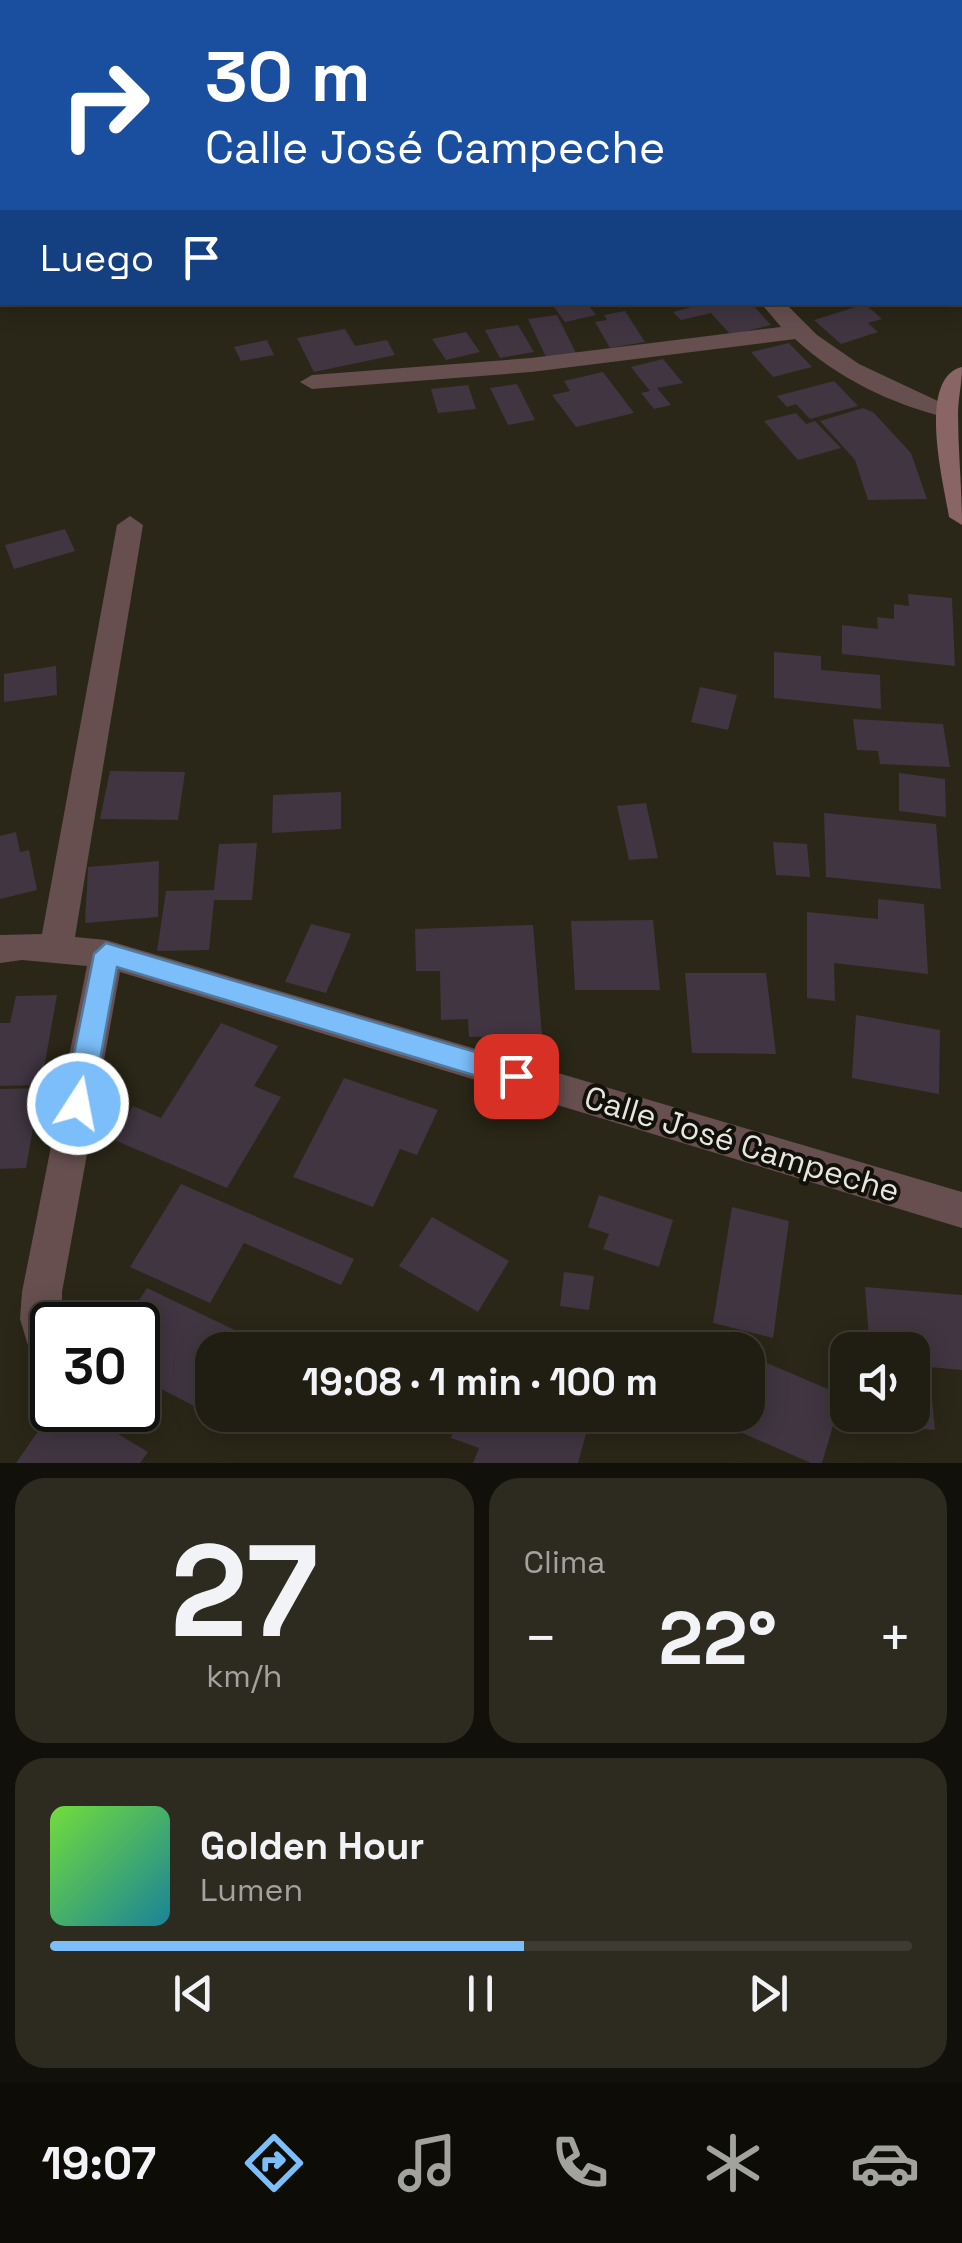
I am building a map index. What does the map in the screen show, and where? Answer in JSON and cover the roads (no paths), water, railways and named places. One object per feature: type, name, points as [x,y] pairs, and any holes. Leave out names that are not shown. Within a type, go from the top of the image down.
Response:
[{"type":"street","points":[[774,305],[796,332],[884,390],[945,410]]},
{"type":"street","points":[[312,382],[530,365],[796,332]]},
{"type":"street","points":[[962,374],[945,410],[962,516]]},
{"type":"street","points":[[56,949],[130,524]]},
{"type":"street","name":"Calle José Campeche","points":[[0,948],[106,954],[962,1210]]},
{"type":"street","points":[[41,1302],[106,954]]}]
